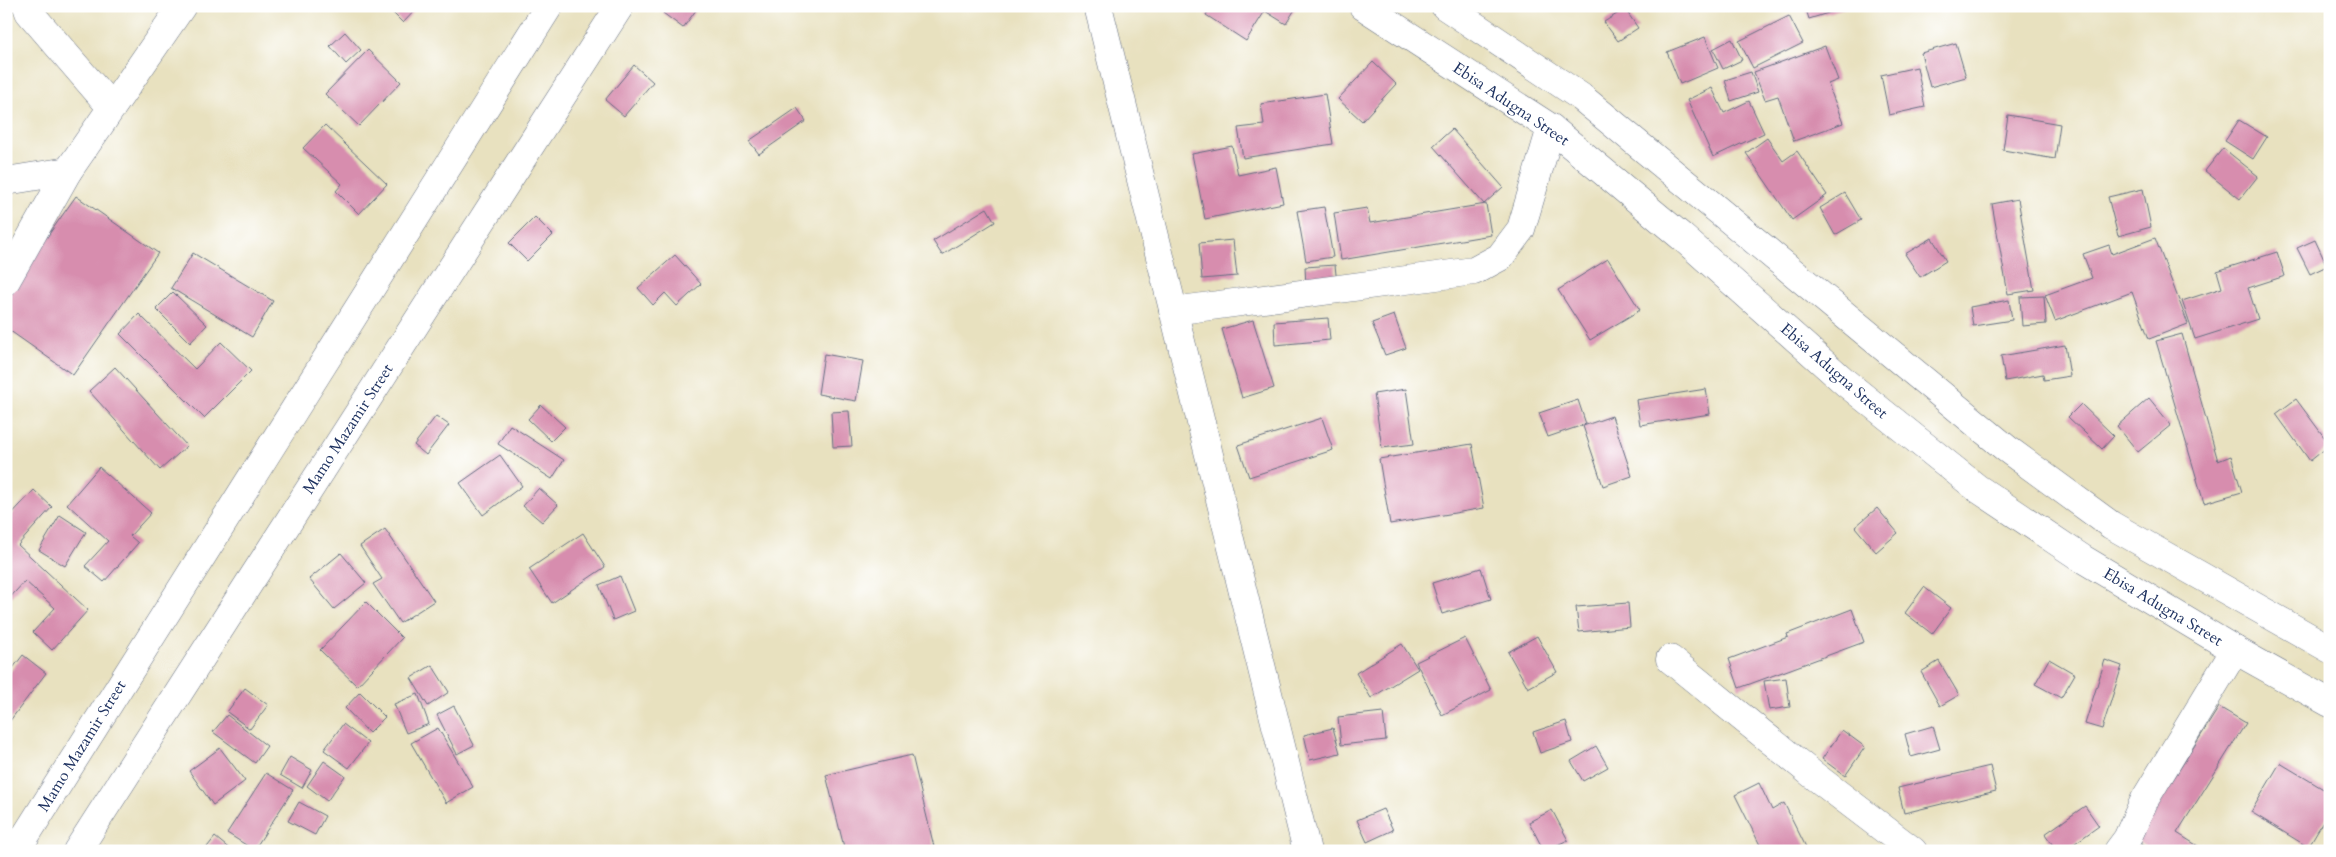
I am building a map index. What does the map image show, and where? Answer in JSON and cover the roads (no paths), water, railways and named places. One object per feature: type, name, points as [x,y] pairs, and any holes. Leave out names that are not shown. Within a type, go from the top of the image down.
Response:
[{"type":"main road","points":[[27,6],[30,12],[111,107]]},
{"type":"main road","points":[[6,281],[68,171],[182,6]]},
{"type":"main road","name":"Mamo Mazamir Street","points":[[16,851],[549,6]]},
{"type":"main road","name":"Mamo Mazamir Street","points":[[77,851],[620,6]]},
{"type":"main road","points":[[1098,6],[1307,851]]},
{"type":"main road","name":"Ebisa Adugna Street","points":[[1363,6],[1551,128],[1682,237],[1846,383],[1977,488],[2083,559],[2235,650],[2330,703]]},
{"type":"main road","points":[[1445,6],[1581,97],[2007,449],[2111,525],[2330,649]]},
{"type":"main road","points":[[1173,311],[1474,271],[1500,257],[1521,229],[1551,128]]},
{"type":"main road","points":[[6,181],[68,171]]},
{"type":"main road","points":[[2118,851],[2127,839],[2145,799],[2235,650]]},
{"type":"main road","points":[[1670,659],[1812,774],[1913,851]]}]
